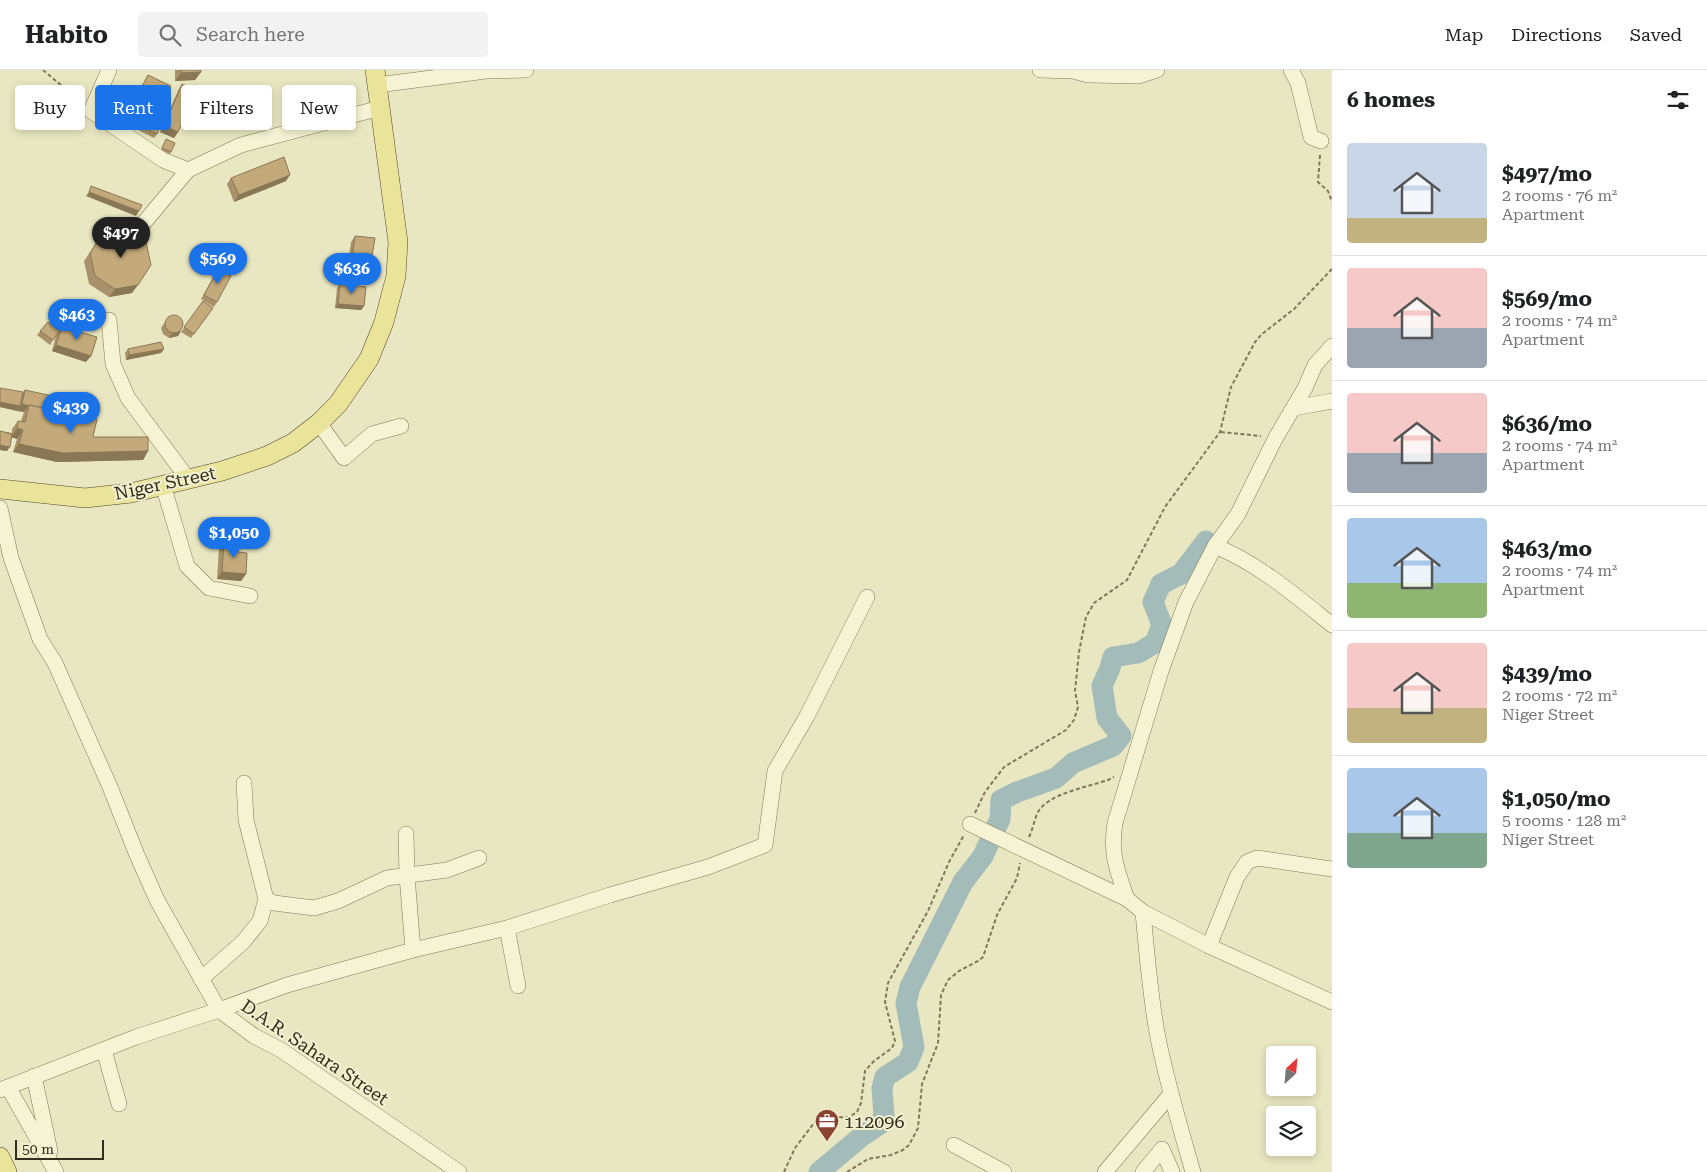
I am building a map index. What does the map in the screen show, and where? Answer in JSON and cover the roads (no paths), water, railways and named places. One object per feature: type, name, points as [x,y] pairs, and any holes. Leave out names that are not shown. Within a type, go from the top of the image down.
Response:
[{"type":"main road","name":"Niger Street","points":[[0,489],[85,498],[131,493],[222,471],[267,456],[293,443],[319,423],[338,404],[368,359],[384,322],[396,276],[398,242],[376,77]]},
{"type":"main road","points":[[0,1157],[7,1172]]},
{"type":"street","points":[[109,70],[91,110],[163,160],[188,170]]},
{"type":"street","points":[[376,77],[526,70]]},
{"type":"street","points":[[1040,70],[1074,71],[1088,75],[1140,76],[1157,70]]},
{"type":"street","points":[[1291,70],[1298,83],[1310,137],[1321,141]]},
{"type":"street","points":[[142,225],[188,170],[241,145],[380,108]]},
{"type":"street","points":[[109,320],[113,364],[128,398],[188,479]]},
{"type":"street","points":[[1127,899],[1115,864],[1112,842],[1115,823],[1161,671],[1183,611],[1216,546],[1238,514],[1275,439],[1294,408],[1315,365],[1332,346]]},
{"type":"street","points":[[1294,408],[1332,401]]},
{"type":"street","points":[[319,423],[344,458],[372,434],[401,426]]},
{"type":"street","points":[[163,485],[187,566],[209,588],[250,596]]},
{"type":"street","points":[[0,508],[6,563],[40,639],[55,663],[157,900],[219,1010],[288,985],[413,950],[507,928],[610,895],[708,867],[765,845],[775,771],[868,597]]},
{"type":"street","points":[[1216,546],[1233,553],[1274,579],[1332,625]]},
{"type":"street","points":[[202,979],[243,942],[260,920],[266,899],[246,820],[244,783]]},
{"type":"street","points":[[970,824],[1127,899],[1143,912],[1209,946],[1332,1002]]},
{"type":"street","points":[[406,834],[407,876],[413,950]]},
{"type":"street","points":[[266,899],[314,908],[338,900],[387,878],[447,870],[479,858]]},
{"type":"street","points":[[1209,946],[1237,877],[1247,862],[1257,858],[1332,870]]},
{"type":"street","points":[[1143,912],[1149,978],[1158,1036],[1170,1095],[1193,1172]]},
{"type":"street","points":[[507,928],[518,986]]},
{"type":"street","name":"D.A.R. Sahara Street","points":[[4,1088],[144,1034],[219,1010],[254,1036],[280,1050],[459,1172]]},
{"type":"street","points":[[104,1050],[119,1104]]},
{"type":"street","points":[[34,1076],[54,1169]]},
{"type":"street","points":[[4,1088],[54,1169]]},
{"type":"street","points":[[1105,1172],[1170,1095]]},
{"type":"street","points":[[954,1144],[1004,1172]]},
{"type":"street","points":[[1143,1172],[1162,1149],[1172,1172]]},
{"type":"waterway","points":[[819,1172],[862,1136],[880,1124],[884,1116],[882,1088],[885,1077],[908,1062],[914,1047],[906,1003],[910,987],[963,882],[983,856],[1000,819],[1001,800],[1056,778],[1073,763],[1113,746],[1121,736],[1107,718],[1102,686],[1113,657],[1138,653],[1155,643],[1162,625],[1153,602],[1161,584],[1181,574],[1206,541]]},
{"type":"place","name":"112096","points":[[827,1142]]}]
